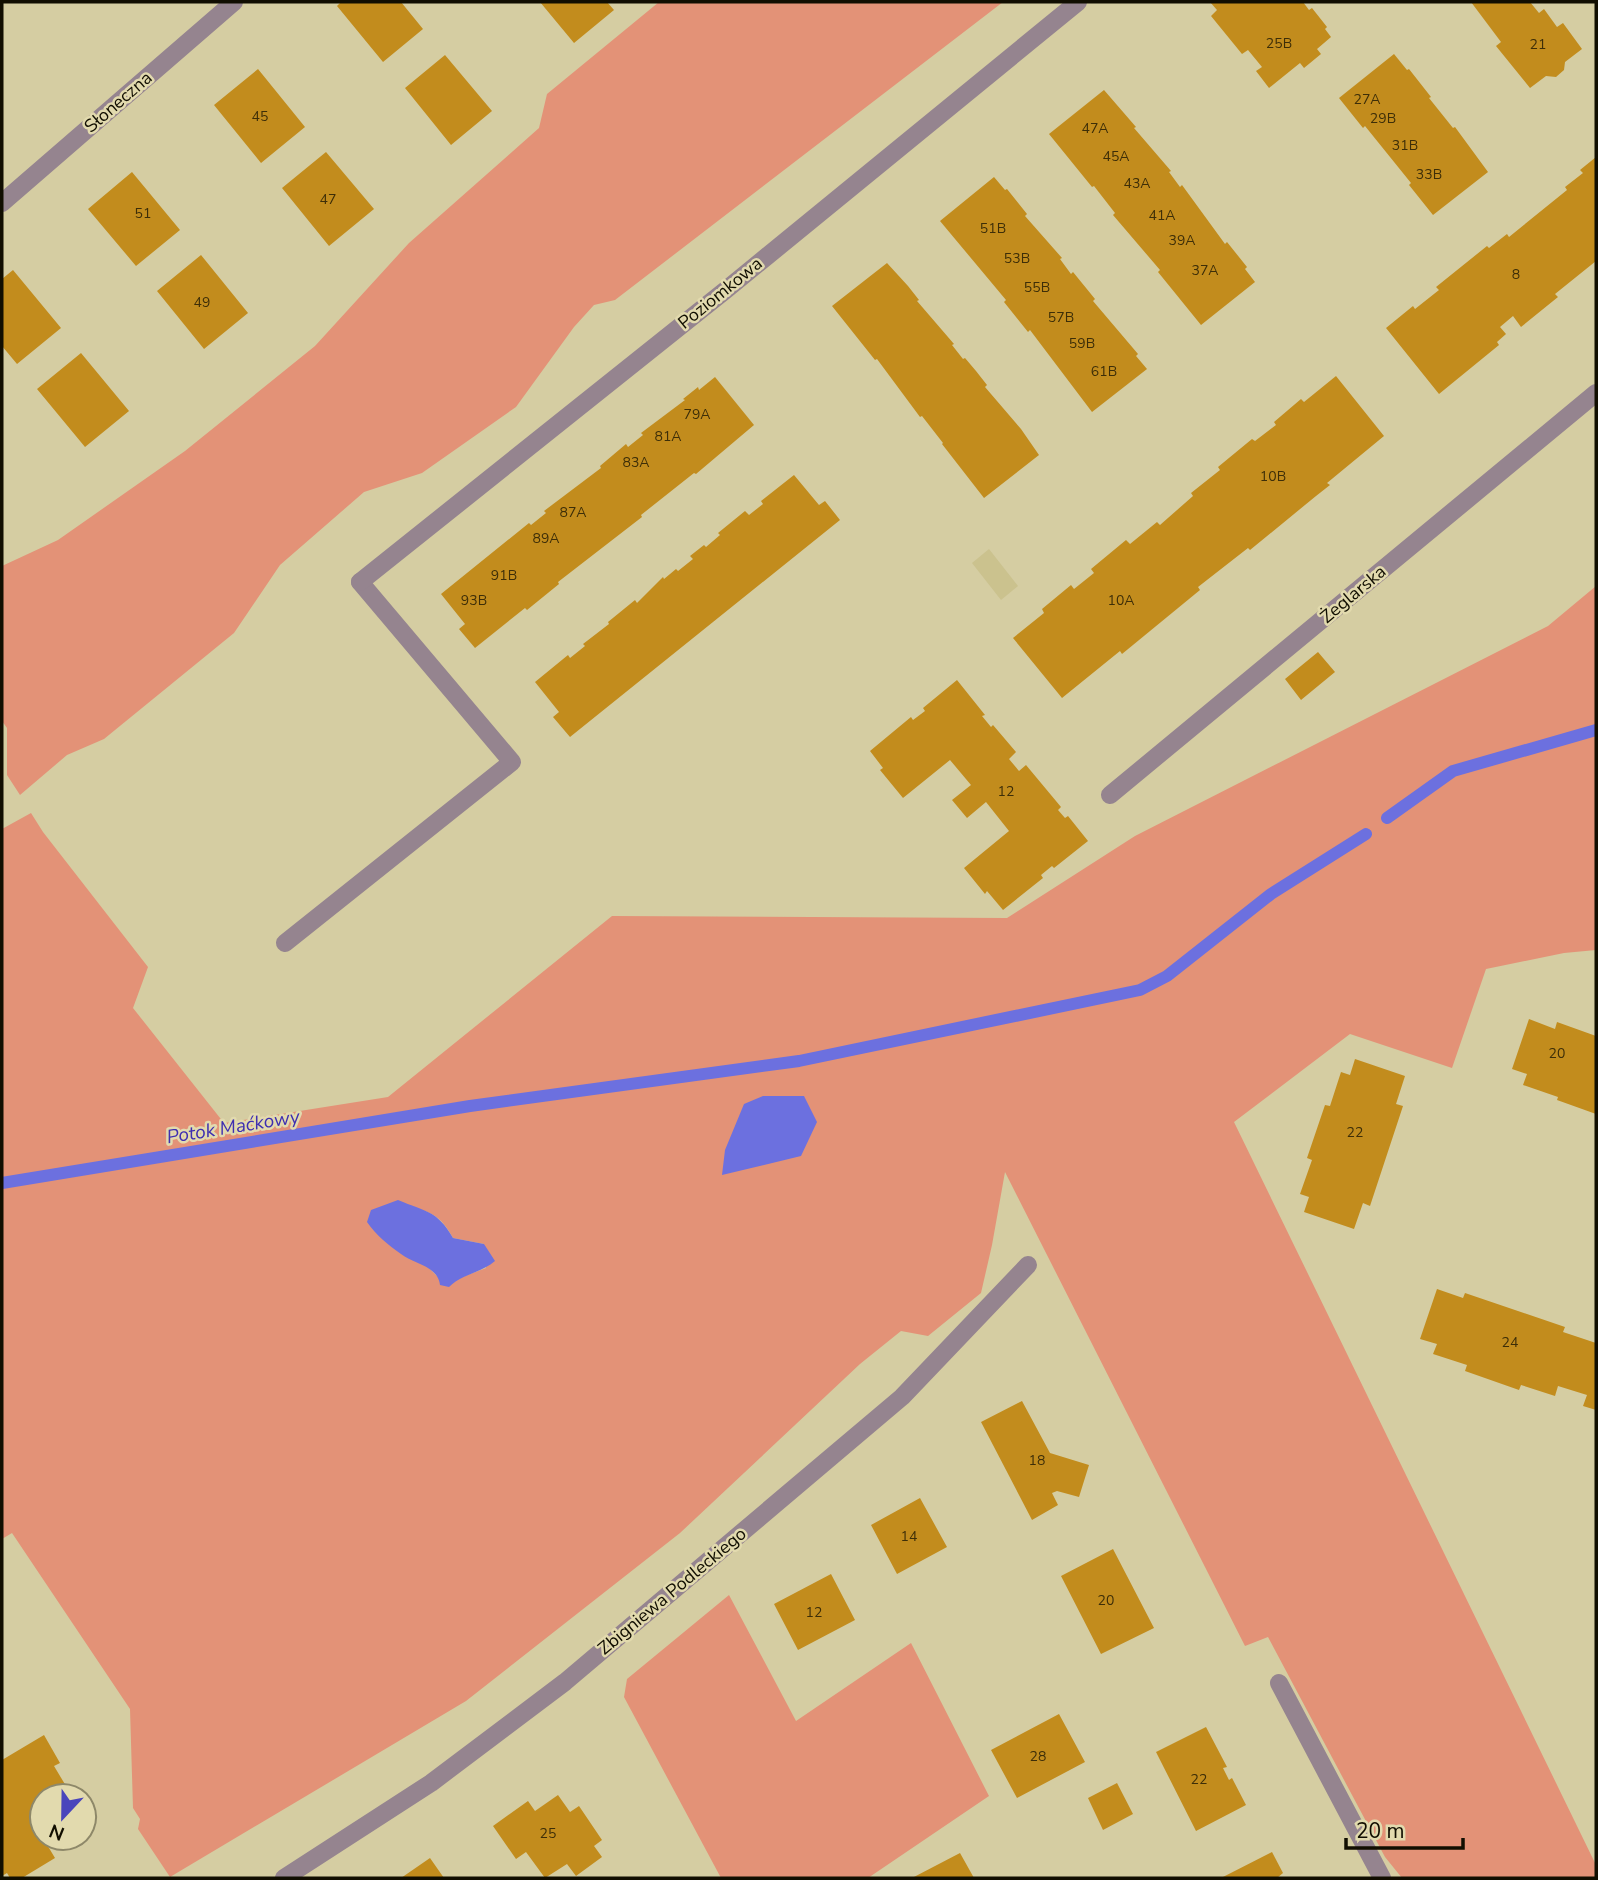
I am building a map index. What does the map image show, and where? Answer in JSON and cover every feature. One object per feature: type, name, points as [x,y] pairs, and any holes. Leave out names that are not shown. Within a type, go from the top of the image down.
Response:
[{"type":"street","name":"Słoneczna","points":[[2,203],[233,2]]},
{"type":"street","name":"Poziomkowa","points":[[285,943],[512,762],[360,582],[1078,2]]},
{"type":"street","name":"Żeglarska","points":[[1110,795],[1596,393]]},
{"type":"street","name":"Zbigniewa Podleckiego","points":[[284,1878],[431,1783],[565,1682],[902,1397],[1028,1265]]},
{"type":"street","points":[[1279,1683],[1381,1878]]},
{"type":"shaded area","points":[[659,2],[1003,2],[615,300],[594,305],[574,327],[516,407],[422,473],[364,492],[280,565],[234,633],[104,739],[67,755],[20,795],[7,775],[7,728],[2,721],[2,566],[58,540],[185,451],[315,346],[409,243],[539,128],[547,94]]},
{"type":"shaded area","points":[[989,549],[1018,586],[1001,600],[972,563]]},
{"type":"shaded area","points":[[1596,586],[1596,950],[1564,953],[1486,969],[1452,1068],[1350,1034],[1234,1122],[1596,1865],[1596,1878],[1402,1878],[1385,1857],[1268,1637],[1245,1646],[1005,1172],[981,1293],[928,1336],[901,1331],[860,1364],[680,1533],[466,1701],[170,1877],[138,1829],[140,1819],[133,1808],[130,1709],[12,1533],[2,1539],[2,829],[31,813],[148,967],[133,1008],[224,1123],[388,1097],[612,916],[1007,918],[1135,836],[1548,626]],"holes":[[[425,1211],[442,1222],[453,1238],[484,1244],[486,1268],[457,1279],[439,1278],[430,1269]]]},
{"type":"shaded area","points":[[763,1096],[804,1096],[817,1122],[801,1156],[722,1175],[725,1150],[744,1104]]},
{"type":"shaded area","points":[[398,1200],[436,1217],[453,1238],[484,1244],[495,1261],[449,1287],[440,1285],[430,1269],[396,1251],[367,1222],[371,1210]]},
{"type":"shaded area","points":[[729,1595],[796,1721],[911,1643],[989,1796],[868,1878],[721,1878],[624,1697],[627,1679]]},
{"type":"building","points":[[341,2],[401,2],[423,29],[383,62],[337,6]]},
{"type":"building","points":[[540,2],[607,2],[614,10],[574,43]]},
{"type":"building","points":[[1210,2],[1303,2],[1309,10],[1312,8],[1327,27],[1325,29],[1331,37],[1317,49],[1321,54],[1304,68],[1300,63],[1269,88],[1256,71],[1262,67],[1248,50],[1242,54],[1211,16],[1217,10]]},
{"type":"building","points":[[1471,2],[1530,2],[1539,13],[1544,9],[1557,27],[1563,23],[1582,49],[1565,62],[1564,70],[1556,77],[1546,76],[1530,88],[1496,46],[1501,42]]},
{"type":"building","points":[[1394,54],[1407,70],[1409,69],[1488,172],[1433,215],[1409,185],[1411,183],[1339,98]]},
{"type":"building","points":[[445,55],[492,111],[451,145],[405,88]]},
{"type":"building","points":[[258,69],[305,127],[261,163],[214,105]]},
{"type":"building","points":[[1104,90],[1171,171],[1169,172],[1180,187],[1182,185],[1225,244],[1227,242],[1247,267],[1245,269],[1255,282],[1201,325],[1158,272],[1160,270],[1113,215],[1115,213],[1094,186],[1092,187],[1049,134]]},
{"type":"building","points":[[326,152],[374,209],[329,246],[282,188]]},
{"type":"building","points":[[1596,157],[1596,261],[1555,294],[1558,297],[1521,327],[1513,316],[1500,327],[1506,334],[1497,342],[1499,345],[1439,394],[1386,328],[1413,306],[1415,309],[1439,290],[1436,287],[1487,246],[1489,248],[1507,234],[1509,237],[1567,190],[1565,187],[1583,173],[1580,170]]},
{"type":"building","points":[[132,172],[180,230],[136,266],[88,209]]},
{"type":"building","points":[[994,177],[1007,189],[1027,214],[1025,216],[1062,258],[1060,259],[1071,274],[1073,272],[1095,299],[1093,301],[1138,354],[1136,356],[1147,369],[1092,412],[1030,330],[1028,332],[1004,302],[1006,300],[940,221]]},
{"type":"building","points":[[201,255],[248,313],[204,349],[157,291]]},
{"type":"building","points":[[887,263],[954,344],[952,345],[963,359],[976,371],[987,385],[985,387],[1039,455],[984,498],[877,359],[875,360],[832,306]]},
{"type":"building","points":[[13,270],[61,328],[17,364],[2,346],[2,279]]},
{"type":"building","points":[[81,353],[129,411],[85,447],[37,389]]},
{"type":"building","points":[[1336,376],[1384,436],[1327,483],[1330,485],[1250,550],[1248,548],[1198,587],[1200,590],[1122,654],[1120,651],[1062,698],[1013,638],[1044,613],[1042,609],[1071,585],[1074,589],[1094,573],[1091,569],[1126,540],[1130,544],[1157,522],[1160,525],[1193,496],[1191,493],[1220,470],[1218,467],[1252,439],[1255,441],[1276,425],[1274,422],[1301,399],[1304,402]]},
{"type":"building","points":[[715,377],[754,425],[558,582],[559,584],[527,610],[525,608],[475,648],[459,629],[465,624],[441,594],[529,523],[531,525],[546,513],[544,511],[601,468],[600,466],[626,444],[628,447],[643,435],[641,433],[685,400],[683,399]]},
{"type":"building","points":[[794,475],[819,505],[825,501],[840,520],[570,737],[553,717],[559,712],[535,682],[568,655],[570,658],[585,646],[583,644],[635,600],[637,603],[663,577],[664,579],[676,569],[678,571],[693,559],[690,556],[704,545],[706,547],[720,535],[718,533],[745,511],[749,515],[763,504],[761,501]]},
{"type":"building","points":[[1318,652],[1335,672],[1301,700],[1285,679]]},
{"type":"building","points":[[957,680],[985,715],[982,716],[991,727],[993,725],[1016,752],[1009,759],[1019,771],[1026,765],[1061,807],[1058,810],[1065,818],[1068,816],[1088,841],[1054,868],[1052,866],[1041,875],[1043,878],[1003,910],[987,891],[985,894],[964,868],[1009,831],[986,802],[967,818],[952,800],[971,785],[950,760],[903,798],[880,770],[883,768],[870,751],[911,717],[913,720],[925,711],[923,708]]},
{"type":"building","points":[[1529,1019],[1555,1029],[1557,1022],[1596,1036],[1596,1114],[1523,1085],[1527,1074],[1512,1069]]},
{"type":"building","points":[[1355,1059],[1405,1076],[1396,1104],[1403,1106],[1370,1206],[1363,1203],[1354,1229],[1304,1212],[1309,1197],[1300,1194],[1312,1160],[1307,1158],[1325,1105],[1330,1106],[1341,1072],[1350,1075]]},
{"type":"building","points":[[1437,1289],[1463,1298],[1465,1293],[1565,1327],[1563,1332],[1596,1343],[1596,1410],[1583,1406],[1587,1395],[1558,1386],[1555,1396],[1521,1385],[1519,1390],[1465,1371],[1467,1365],[1433,1354],[1437,1344],[1420,1339]]},
{"type":"building","points":[[1022,1401],[1050,1453],[1089,1465],[1079,1497],[1057,1491],[1052,1493],[1058,1505],[1032,1520],[981,1422]]},
{"type":"building","points":[[920,1498],[947,1547],[897,1574],[871,1525]]},
{"type":"building","points":[[1113,1549],[1154,1628],[1101,1654],[1061,1576]]},
{"type":"building","points":[[831,1574],[855,1620],[798,1650],[774,1604]]},
{"type":"building","points":[[1059,1714],[1085,1762],[1017,1798],[991,1750]]},
{"type":"building","points":[[1206,1727],[1227,1767],[1223,1768],[1229,1780],[1232,1778],[1246,1805],[1196,1831],[1156,1752]]},
{"type":"building","points":[[44,1735],[60,1763],[54,1766],[64,1782],[28,1782],[28,1852],[51,1852],[55,1858],[22,1878],[10,1878],[7,1873],[2,1876],[2,1760]]},
{"type":"building","points":[[1117,1783],[1133,1814],[1103,1830],[1088,1798]]},
{"type":"building","points":[[558,1795],[570,1812],[579,1806],[602,1840],[594,1846],[602,1857],[576,1876],[567,1864],[545,1878],[526,1852],[516,1859],[493,1826],[528,1801],[535,1811]]},
{"type":"building","points":[[1272,1852],[1283,1873],[1277,1878],[1221,1878]]},
{"type":"building","points":[[960,1853],[974,1878],[912,1878]]},
{"type":"building","points":[[430,1858],[444,1878],[401,1878]]},
{"type":"waterway","points":[[1387,818],[1453,771],[1596,730]]},
{"type":"waterway","name":"Potok Maćkowy","points":[[2,1183],[470,1106],[799,1061],[1140,990],[1167,976],[1271,894],[1366,834]]}]
